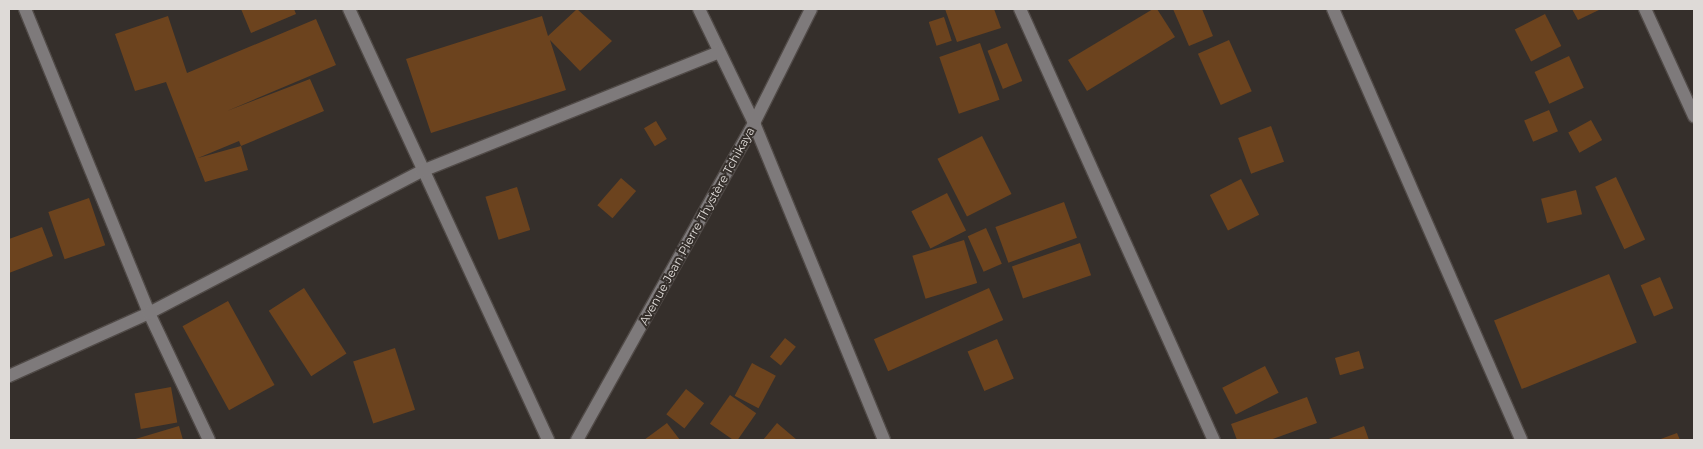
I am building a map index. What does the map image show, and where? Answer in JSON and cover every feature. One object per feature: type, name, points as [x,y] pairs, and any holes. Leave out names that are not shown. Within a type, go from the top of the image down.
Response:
[{"type":"street","points":[[25,9],[149,313],[210,440]]},
{"type":"street","points":[[349,9],[422,171],[548,440]]},
{"type":"street","points":[[699,9],[754,123],[884,440]]},
{"type":"street","name":"Avenue Jean Pierre Thystère Tchikaya","points":[[577,440],[754,123],[811,9]]},
{"type":"street","points":[[1020,9],[1214,440]]},
{"type":"street","points":[[1332,9],[1521,440]]},
{"type":"street","points":[[1645,9],[1694,116]]},
{"type":"street","points":[[9,376],[149,313],[422,171],[719,52]]},
{"type":"building","points":[[241,9],[294,9],[296,14],[251,33]]},
{"type":"building","points":[[577,9],[612,41],[580,71],[550,40],[566,90],[431,133],[406,59],[542,16],[548,36]]},
{"type":"building","points":[[945,9],[994,9],[1001,28],[957,42]]},
{"type":"building","points":[[1153,9],[1157,9],[1175,37],[1087,91],[1068,60]]},
{"type":"building","points":[[1173,9],[1202,9],[1213,36],[1189,46]]},
{"type":"building","points":[[1572,9],[1601,9],[1578,20]]},
{"type":"building","points":[[1545,14],[1561,46],[1531,62],[1515,29]]},
{"type":"building","points":[[168,16],[187,73],[316,19],[336,65],[227,111],[310,79],[324,111],[241,146],[248,170],[205,182],[166,82],[135,91],[115,34]],"holes":[[[239,141],[241,146],[198,158]]]},
{"type":"building","points":[[944,17],[952,41],[937,46],[929,22]]},
{"type":"building","points":[[1229,40],[1252,91],[1221,105],[1198,54]]},
{"type":"building","points":[[980,43],[1000,100],[959,114],[939,57]]},
{"type":"building","points":[[1007,43],[1022,81],[1003,89],[988,51]]},
{"type":"building","points":[[1569,56],[1584,88],[1549,104],[1535,72]]},
{"type":"building","points":[[1549,110],[1558,131],[1533,142],[1524,121]]},
{"type":"building","points":[[1591,120],[1602,140],[1579,153],[1568,133]]},
{"type":"building","points":[[656,121],[667,139],[655,146],[644,128]]},
{"type":"building","points":[[1271,126],[1284,162],[1251,174],[1238,138]]},
{"type":"building","points":[[982,136],[1012,194],[967,217],[937,159]]},
{"type":"building","points":[[1616,177],[1645,240],[1624,249],[1595,187]]},
{"type":"building","points":[[621,178],[636,191],[612,218],[597,205]]},
{"type":"building","points":[[1241,179],[1259,215],[1228,231],[1210,195]]},
{"type":"building","points":[[517,187],[530,230],[499,240],[485,197]]},
{"type":"building","points":[[1576,190],[1582,214],[1547,223],[1541,199]]},
{"type":"building","points":[[947,193],[966,230],[930,249],[911,211]]},
{"type":"building","points":[[89,198],[105,245],[65,259],[48,212]]},
{"type":"building","points":[[1064,202],[1077,238],[1008,263],[995,227]]},
{"type":"building","points":[[42,227],[53,256],[9,273],[9,239]]},
{"type":"building","points":[[986,228],[1002,264],[984,272],[968,236]]},
{"type":"building","points":[[964,240],[977,283],[926,299],[912,256]]},
{"type":"building","points":[[1080,243],[1091,275],[1023,299],[1012,266]]},
{"type":"building","points":[[1609,274],[1637,343],[1522,389],[1494,320]]},
{"type":"building","points":[[1660,277],[1673,308],[1654,317],[1641,285]]},
{"type":"building","points":[[304,288],[346,353],[311,376],[269,311]]},
{"type":"building","points":[[989,288],[1003,320],[888,371],[874,339]]},
{"type":"building","points":[[228,301],[275,385],[229,410],[183,326]]},
{"type":"building","points":[[785,338],[796,347],[781,365],[770,357]]},
{"type":"building","points":[[997,339],[1014,379],[984,391],[968,352]]},
{"type":"building","points":[[395,348],[415,410],[373,423],[353,362]]},
{"type":"building","points":[[1359,351],[1364,368],[1340,375],[1335,358]]},
{"type":"building","points":[[752,363],[776,376],[758,408],[735,396]]},
{"type":"building","points":[[1265,366],[1279,393],[1236,415],[1222,388]]},
{"type":"building","points":[[171,387],[177,422],[141,429],[135,393]]},
{"type":"building","points":[[686,389],[704,403],[684,428],[666,414]]},
{"type":"building","points":[[730,395],[756,413],[738,440],[733,440],[710,424]]},
{"type":"building","points":[[1307,397],[1317,423],[1270,440],[1237,440],[1231,424]]},
{"type":"building","points":[[667,423],[680,440],[644,440]]},
{"type":"building","points":[[777,423],[797,440],[763,440]]},
{"type":"building","points":[[179,426],[183,440],[132,440]]},
{"type":"building","points":[[1364,426],[1369,440],[1326,440]]},
{"type":"building","points":[[1677,433],[1680,440],[1658,440]]}]
